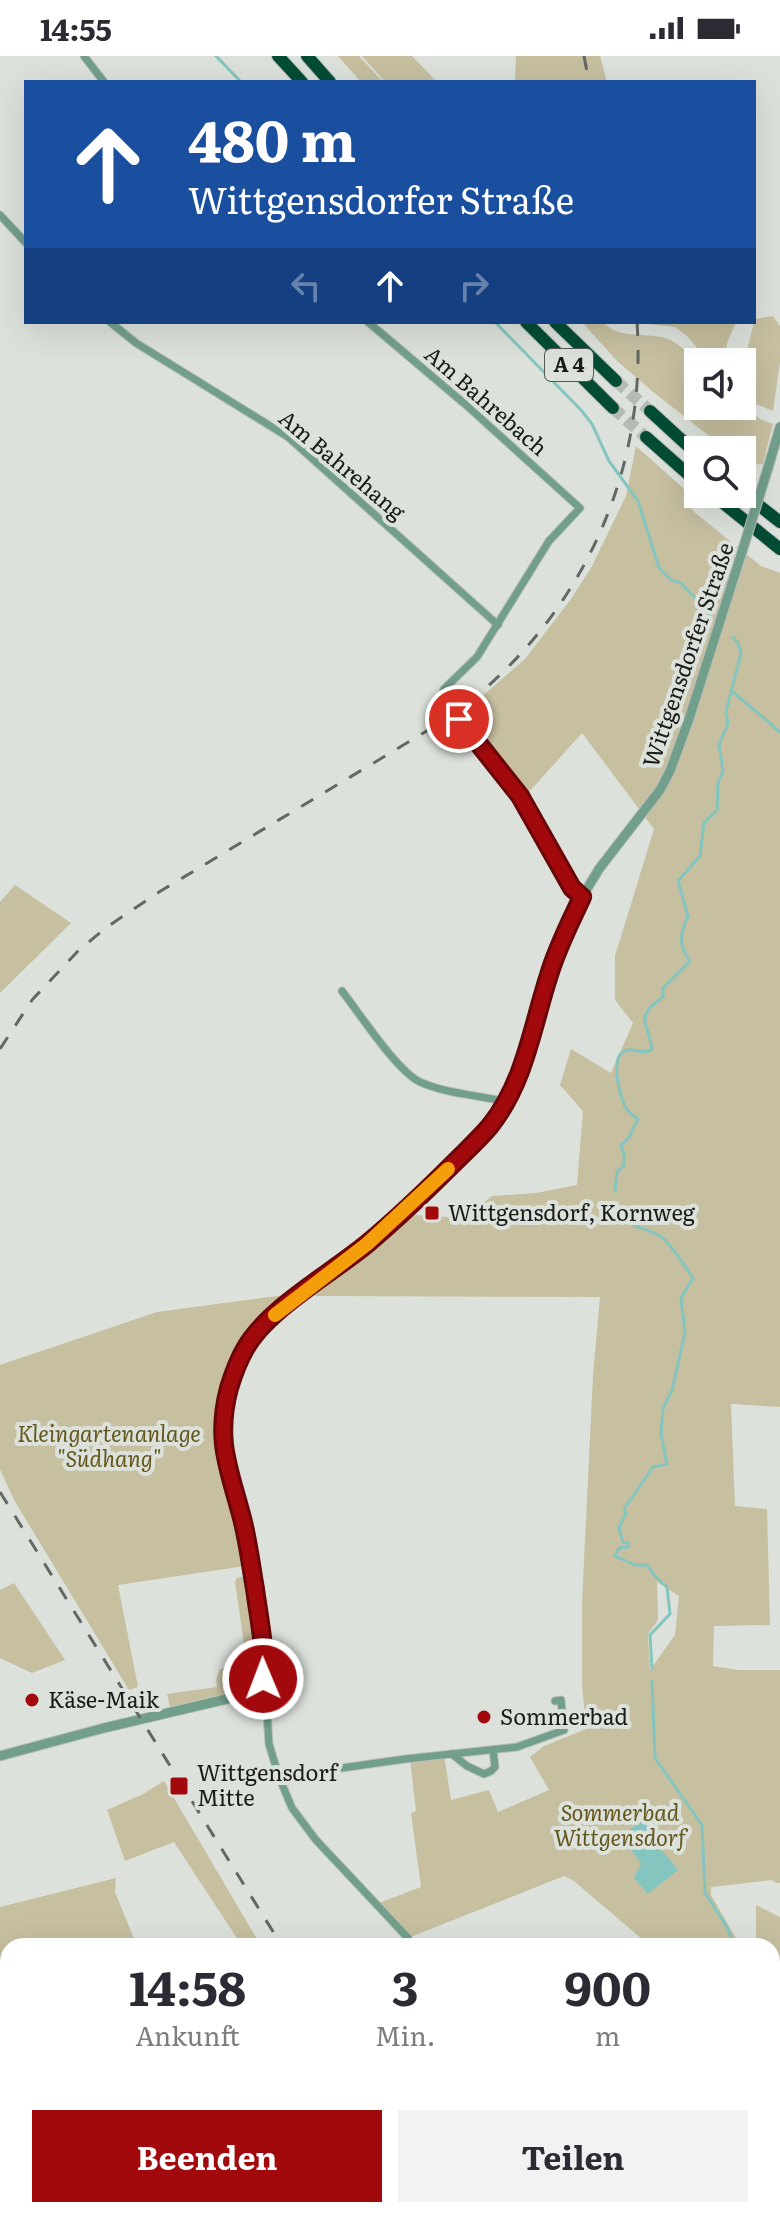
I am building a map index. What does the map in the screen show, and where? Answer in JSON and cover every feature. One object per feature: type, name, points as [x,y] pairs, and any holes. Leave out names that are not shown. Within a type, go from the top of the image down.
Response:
[{"type":"highway","points":[[278,56],[300,80]]},
{"type":"highway","points":[[307,56],[328,80]]},
{"type":"highway","name":"A 4","points":[[528,324],[613,408]]},
{"type":"highway","name":"A 4","points":[[557,324],[616,381]]},
{"type":"highway","points":[[650,411],[684,442]]},
{"type":"highway","points":[[646,437],[684,471]]},
{"type":"highway","points":[[756,503],[780,522]]},
{"type":"highway","points":[[729,508],[780,549]]},
{"type":"street","points":[[84,56],[102,80]]},
{"type":"street","points":[[0,215],[24,241]]},
{"type":"street","name":"Am Bahrehang","points":[[112,324],[136,343],[288,437],[498,625]]},
{"type":"street","name":"Am Bahrebach","points":[[370,324],[580,508],[549,541],[498,625]]},
{"type":"street","name":"Wittgensdorfer Straße","points":[[259,1687],[264,1667],[259,1613],[243,1523],[224,1455],[222,1436],[229,1390],[237,1364],[257,1331],[301,1293],[367,1244],[445,1172],[489,1127],[506,1102],[519,1076],[549,973],[582,897],[599,869],[660,790],[670,771],[780,427]]},
{"type":"street","points":[[448,704],[442,696],[444,689],[477,657],[498,625]]},
{"type":"street","points":[[459,719],[520,796],[572,888],[582,897]]},
{"type":"street","points":[[342,991],[391,1055],[418,1081],[506,1102]]},
{"type":"street","points":[[0,1756],[248,1694],[259,1687],[266,1696],[269,1744],[292,1808],[316,1840],[408,1938]]},
{"type":"street","points":[[279,1777],[517,1747],[564,1730],[561,1700],[555,1701]]},
{"type":"street","points":[[452,1754],[484,1774],[495,1767],[493,1750]]},
{"type":"green space","points":[[338,56],[359,56],[381,80],[359,80]]},
{"type":"green space","points":[[362,56],[412,56],[435,80],[383,80]]},
{"type":"green space","points":[[516,56],[600,56],[606,80],[515,80]]},
{"type":"green space","points":[[773,316],[780,326],[780,362],[773,411],[756,404],[756,348],[748,348],[756,319]]},
{"type":"green space","points":[[584,324],[606,324],[622,333],[656,336],[677,344],[684,350],[684,416],[616,360]]},
{"type":"green space","points":[[648,324],[735,324],[726,348],[697,348],[675,327]]},
{"type":"green space","points":[[756,416],[773,424],[763,464],[756,464],[756,436],[709,436],[689,420],[756,420]]},
{"type":"green space","name":"Sommerbad Wittgensdorf","points":[[636,446],[683,488],[684,508],[692,508],[761,566],[780,573],[780,1407],[731,1404],[735,1506],[767,1509],[770,1625],[714,1626],[713,1666],[738,1670],[780,1670],[780,1883],[772,1880],[711,1887],[711,1895],[736,1938],[641,1938],[574,1881],[564,1876],[408,1938],[376,1904],[421,1887],[411,1813],[416,1811],[410,1759],[444,1755],[451,1800],[489,1790],[498,1812],[549,1790],[530,1757],[544,1746],[586,1729],[582,1685],[582,1603],[593,1375],[600,1297],[314,1296],[415,1215],[464,1218],[492,1196],[536,1193],[577,1185],[583,1111],[560,1085],[571,1049],[611,1073],[633,1023],[615,1000],[615,956],[654,829],[582,733],[528,793],[465,711],[525,659],[591,568],[626,496]],"holes":[[[657,1582],[679,1596],[675,1635],[650,1670],[648,1634],[658,1620]]]},
{"type":"green space","points":[[15,885],[71,923],[0,993],[0,902]]},
{"type":"green space","name":"Kleingartenanlage \"Südhang\"","points":[[285,1295],[236,1348],[219,1405],[215,1433],[221,1467],[237,1518],[245,1566],[118,1585],[138,1687],[129,1690],[14,1500],[0,1469],[0,1365],[157,1312]]},
{"type":"green space","points":[[246,1576],[258,1640],[255,1678],[238,1691],[170,1707],[167,1694],[217,1687],[220,1669],[247,1664],[235,1582],[237,1578]]},
{"type":"green space","points":[[14,1583],[65,1660],[32,1673],[0,1658],[0,1590]]},
{"type":"green space","points":[[164,1781],[256,1938],[237,1938],[174,1842],[125,1861],[107,1810]]},
{"type":"green space","points":[[116,1878],[115,1892],[134,1938],[0,1938],[0,1907]]},
{"type":"green space","points":[[756,1905],[780,1917],[780,1938],[756,1938]]},
{"type":"water","points":[[648,1815],[659,1823],[651,1837],[678,1870],[648,1894],[634,1878],[641,1863],[621,1837]]},
{"type":"waterway","points":[[216,56],[239,80]]},
{"type":"waterway","points":[[497,324],[592,424],[609,461],[638,501],[659,568],[671,580],[681,583],[710,614]]},
{"type":"waterway","points":[[615,1191],[617,1172],[624,1165],[621,1145],[628,1139],[638,1119],[628,1111],[622,1099],[617,1072],[619,1056],[626,1050],[645,1052],[652,1049],[645,1015],[663,997],[663,988],[690,961],[682,944],[688,916],[678,881],[700,856],[704,823],[717,810],[718,783],[723,772],[719,744],[728,724],[726,712],[741,653],[733,637]]},
{"type":"waterway","points":[[732,691],[780,732]]},
{"type":"waterway","points":[[614,1203],[616,1211],[626,1221],[664,1239],[693,1278],[681,1298],[685,1333],[672,1390],[663,1408],[661,1434],[667,1464],[653,1467],[624,1509],[626,1513],[619,1528],[628,1547],[619,1548],[615,1556],[635,1565],[647,1565],[667,1587],[670,1614],[650,1635],[652,1668]]},
{"type":"waterway","points":[[652,1681],[655,1758],[702,1825],[705,1893],[731,1938]]},
{"type":"tunnel","points":[[616,381],[650,411]]},
{"type":"tunnel","points":[[613,408],[646,437]]},
{"type":"tunnel","points":[[448,704],[459,719]]},
{"type":"railway","points":[[584,56],[589,80]]},
{"type":"railway","points":[[0,1049],[32,1000],[79,950],[107,927],[159,892],[445,720],[491,684],[531,642],[565,596],[594,546],[615,494],[630,438],[637,381],[637,324]]},
{"type":"railway","points":[[0,1492],[277,1938]]},
{"type":"slow traffic","points":[[275,1315],[367,1244],[448,1169]]},
{"type":"place","name":"Wittgensdorf, Kornweg","points":[[432,1213]]},
{"type":"place","name":"Käse-Maik","points":[[32,1700]]},
{"type":"place","name":"Sommerbad","points":[[484,1717]]},
{"type":"place","name":"Wittgensdorf Mitte","points":[[179,1786]]},
{"type":"route","points":[[263,1679],[263,1649],[252,1570],[222,1436],[224,1413],[237,1364],[257,1331],[301,1293],[367,1244],[489,1127],[519,1076],[549,973],[582,897],[572,888],[520,796],[459,719]]}]
